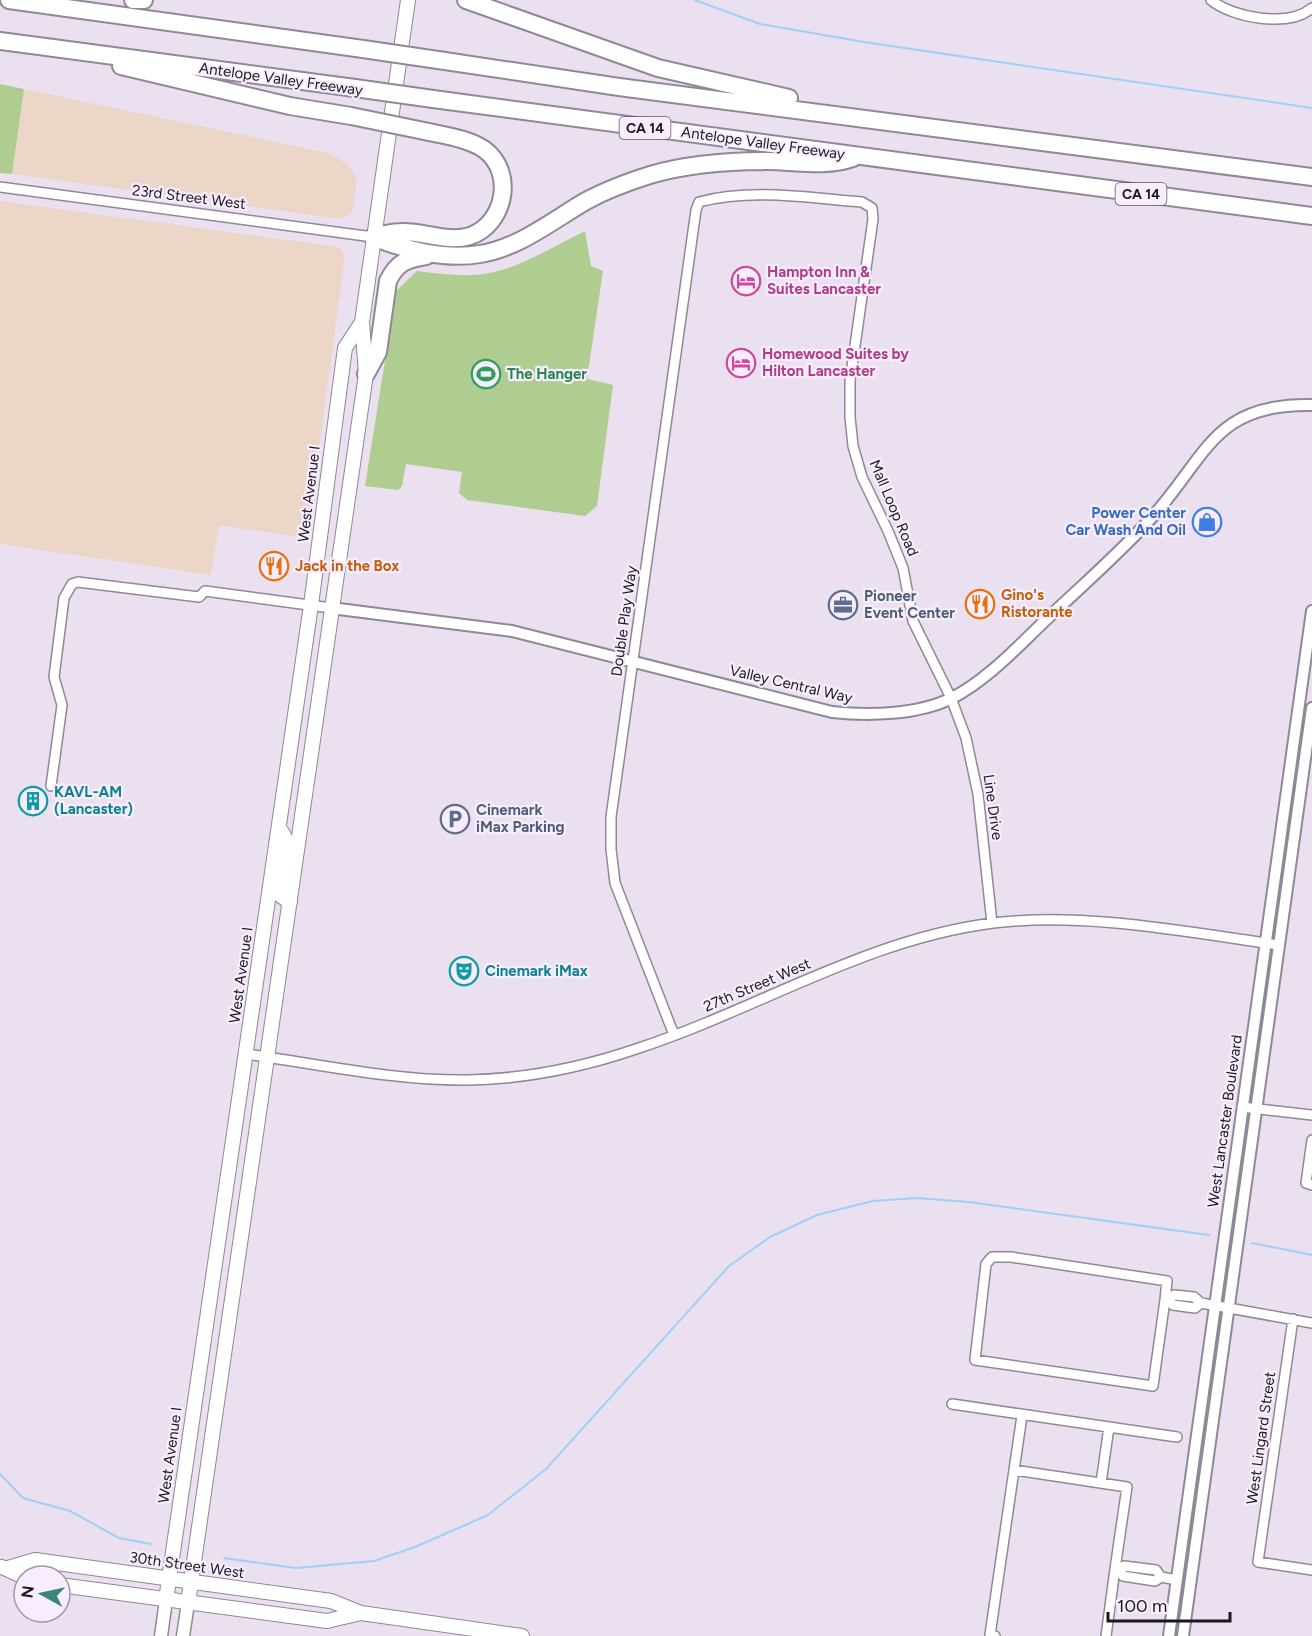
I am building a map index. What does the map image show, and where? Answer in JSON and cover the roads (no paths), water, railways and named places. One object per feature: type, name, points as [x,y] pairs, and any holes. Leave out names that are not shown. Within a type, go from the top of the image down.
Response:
[{"type":"highway","points":[[9,0],[33,1],[619,87],[1312,177]]},
{"type":"highway","points":[[133,0],[144,0]]},
{"type":"highway","points":[[466,0],[658,68],[798,100],[833,113]]},
{"type":"highway","name":"Antelope Valley Freeway","points":[[0,41],[1312,216]]},
{"type":"highway","points":[[74,51],[99,61],[290,106],[351,116],[464,140],[484,150],[497,163],[503,182],[503,195],[497,213],[486,227],[470,236],[439,237],[402,232],[374,237]]},
{"type":"highway","points":[[374,237],[398,247],[439,254],[461,256],[498,250],[599,195],[650,175],[678,168],[721,163],[767,161],[833,165],[858,156]]},
{"type":"highway","points":[[366,374],[378,352],[388,281],[392,273],[398,265],[409,258],[439,254]]},
{"type":"main road","name":"West Avenue I","points":[[183,1636],[366,374],[362,322],[408,0]]},
{"type":"main road","name":"West Avenue I","points":[[161,1636],[311,605],[345,348],[362,322]]},
{"type":"main road","points":[[279,825],[286,840],[281,896],[291,902]]},
{"type":"main road","name":"30th Street West","points":[[4,1567],[35,1560],[331,1601],[362,1613],[522,1636]]},
{"type":"main road","name":"30th Street West","points":[[72,1587],[327,1621],[362,1613]]},
{"type":"street","points":[[1211,0],[1224,10],[1255,17],[1288,19],[1304,15],[1312,8]]},
{"type":"street","name":"23rd Street West","points":[[0,187],[374,237]]},
{"type":"street","name":"Mall Loop Road","points":[[699,202],[721,197],[772,195],[862,202],[872,208],[873,219],[850,381],[853,446],[862,477],[903,568],[913,621],[951,698]]},
{"type":"street","name":"Double Play Way","points":[[674,1035],[615,883],[610,849],[611,817],[696,210],[699,202]]},
{"type":"street","points":[[1299,404],[1312,396]]},
{"type":"street","name":"Valley Central Way","points":[[332,608],[512,630],[832,712],[879,715],[951,698],[977,681],[1020,644],[1155,514],[1205,446],[1220,431],[1241,418],[1267,408],[1299,404],[1312,405]]},
{"type":"street","points":[[51,786],[62,705],[54,677],[64,598],[72,585],[78,582],[199,597],[205,591],[332,608]]},
{"type":"street","name":"West Lancaster Boulevard","points":[[1169,1636],[1312,610]]},
{"type":"street","name":"Line Drive","points":[[951,698],[966,738],[978,794],[992,923]]},
{"type":"street","points":[[1298,706],[1312,708]]},
{"type":"street","name":"West Lancaster Boulevard","points":[[1183,1636],[1312,708]]},
{"type":"street","name":"27th Street West","points":[[246,1054],[410,1078],[470,1080],[529,1075],[635,1050],[876,951],[933,934],[992,923],[1045,920],[1094,922],[1279,945]]},
{"type":"street","points":[[1242,1107],[1312,1115]]},
{"type":"street","points":[[1309,1184],[1312,1140]]},
{"type":"street","points":[[1166,1300],[1167,1281],[1011,1257],[992,1257],[986,1264],[975,1360],[1153,1386],[1166,1300],[1174,1294],[1194,1297],[1201,1303],[1312,1323]]},
{"type":"street","name":"West Lingard Street","points":[[1293,1318],[1258,1563],[1312,1570]]},
{"type":"street","points":[[952,1404],[1176,1437]]},
{"type":"street","points":[[995,1636],[990,1635],[1022,1416]]},
{"type":"street","points":[[1101,1483],[1109,1427]]},
{"type":"street","points":[[1014,1470],[1127,1487],[1106,1636]]},
{"type":"street","points":[[1117,1569],[1124,1566],[1156,1570],[1161,1577],[1176,1580]]},
{"type":"waterway","points":[[695,0],[760,24],[864,42],[1312,108]]},
{"type":"waterway","points":[[224,1558],[296,1568],[374,1561],[415,1547],[488,1515],[546,1469],[729,1266],[770,1237],[817,1215],[873,1201],[917,1198],[969,1202],[1209,1235]]},
{"type":"waterway","points":[[1252,1243],[1312,1255]]},
{"type":"waterway","points":[[0,1474],[23,1498],[70,1511],[119,1538],[151,1544]]},
{"type":"place","name":"Hampton Inn & Suites Lancaster","points":[[746,281]]},
{"type":"place","name":"Homewood Suites by Hilton Lancaster","points":[[741,363]]},
{"type":"place","name":"The Hanger","points":[[486,374]]},
{"type":"place","name":"Power Center Car Wash And Oil","points":[[1207,522]]},
{"type":"place","name":"Jack in the Box","points":[[274,566]]},
{"type":"place","name":"Gino's Ristorante","points":[[980,604]]},
{"type":"place","name":"Pioneer Event Center","points":[[843,605]]},
{"type":"place","name":"KAVL-AM (Lancaster)","points":[[33,801]]},
{"type":"place","name":"Cinemark iMax Parking","points":[[455,819]]},
{"type":"place","name":"Cinemark iMax","points":[[464,971]]}]
